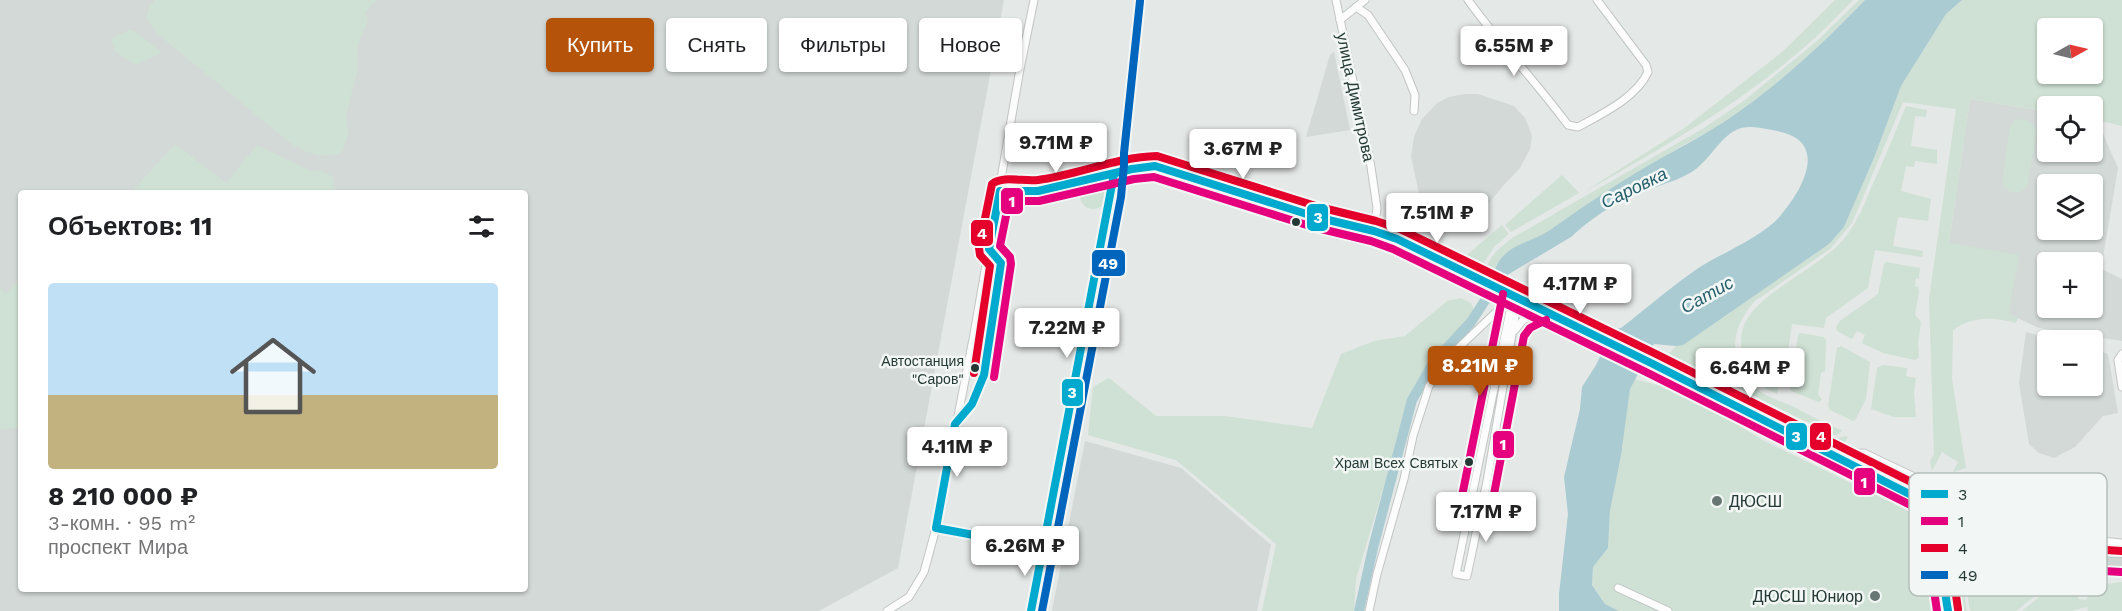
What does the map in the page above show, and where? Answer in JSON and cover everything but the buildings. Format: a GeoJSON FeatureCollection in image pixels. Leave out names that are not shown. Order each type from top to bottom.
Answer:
{"type":"FeatureCollection","features":[{"type":"Feature","properties":{"kind":"main road"},"geometry":{"type":"LineString","coordinates":[[1031,611],[1114,174],[1141,167],[1164,168],[1316,217],[1374,231],[1396,239],[1651,363],[1909,494]]}},
{"type":"Feature","properties":{"kind":"street"},"geometry":{"type":"LineString","coordinates":[[887,611],[909,597],[924,572],[936,528],[974,334],[1034,0]]}},
{"type":"Feature","properties":{"kind":"street","name":"улица Димитрова"},"geometry":{"type":"LineString","coordinates":[[1336,0],[1374,187],[1377,208],[1374,231]]}},
{"type":"Feature","properties":{"kind":"street"},"geometry":{"type":"LineString","coordinates":[[1340,20],[1365,0]]}},
{"type":"Feature","properties":{"kind":"street"},"geometry":{"type":"LineString","coordinates":[[1468,0],[1568,125],[1578,127],[1626,97],[1645,79],[1648,72],[1646,65],[1597,0]]}},
{"type":"Feature","properties":{"kind":"street"},"geometry":{"type":"LineString","coordinates":[[1356,7],[1368,15],[1405,70],[1415,94],[1414,111]]}},
{"type":"Feature","properties":{"kind":"street"},"geometry":{"type":"LineString","coordinates":[[1000,191],[1038,191],[1114,174]]}},
{"type":"Feature","properties":{"kind":"street"},"geometry":{"type":"LineString","coordinates":[[1512,296],[1514,332],[1467,576],[1456,574],[1512,296]]}},
{"type":"Feature","properties":{"kind":"street"},"geometry":{"type":"LineString","coordinates":[[1370,611],[1377,574],[1404,479],[1413,436],[1429,386],[1453,353],[1512,296]]}},
{"type":"Feature","properties":{"kind":"street"},"geometry":{"type":"LineString","coordinates":[[1514,332],[1523,321],[1542,311]]}},
{"type":"Feature","properties":{"kind":"street"},"geometry":{"type":"LineString","coordinates":[[2122,354],[2118,360],[2122,387]]}},
{"type":"Feature","properties":{"kind":"street"},"geometry":{"type":"LineString","coordinates":[[1838,458],[1847,454],[1864,453],[1909,474]]}},
{"type":"Feature","properties":{"kind":"street"},"geometry":{"type":"LineString","coordinates":[[936,528],[1044,548]]}},
{"type":"Feature","properties":{"kind":"street"},"geometry":{"type":"LineString","coordinates":[[2107,542],[2122,543]]}},
{"type":"Feature","properties":{"kind":"street"},"geometry":{"type":"LineString","coordinates":[[1618,588],[1668,611]]}},
{"type":"Feature","properties":{"kind":"street"},"geometry":{"type":"LineString","coordinates":[[1946,596],[1948,611]]}},
{"type":"Feature","properties":{"kind":"shaded area"},"geometry":{"type":"Polygon","coordinates":[[[0,0],[1004,0],[1001,18],[919,18],[919,72],[991,72],[898,568],[819,611],[0,611],[0,0]]]}},
{"type":"Feature","properties":{"kind":"shaded area"},"geometry":{"type":"Polygon","coordinates":[[[1334,52],[1350,130],[1306,137],[1330,55],[1334,52]]]}},
{"type":"Feature","properties":{"kind":"shaded area"},"geometry":{"type":"Polygon","coordinates":[[[1478,94],[1514,106],[1525,118],[1532,136],[1530,149],[1520,168],[1479,215],[1464,225],[1450,230],[1430,222],[1422,208],[1411,156],[1414,137],[1422,119],[1437,103],[1449,97],[1478,94]]]}},
{"type":"Feature","properties":{"kind":"shaded area"},"geometry":{"type":"Polygon","coordinates":[[[1970,99],[2037,110],[2037,162],[2103,162],[2103,134],[2118,168],[2103,257],[2103,252],[2037,252],[2037,318],[2103,318],[2103,270],[2122,279],[2122,341],[2103,338],[2103,330],[2039,328],[2009,314],[1949,243],[1970,99]]]}},
{"type":"Feature","properties":{"kind":"shaded area"},"geometry":{"type":"Polygon","coordinates":[[[2026,332],[2037,335],[2037,396],[2103,396],[2103,353],[2108,354],[2118,413],[2103,416],[2075,447],[2054,458],[2039,453],[2029,444],[2019,383],[2026,332]]]}},
{"type":"Feature","properties":{"kind":"shaded area"},"geometry":{"type":"Polygon","coordinates":[[[1085,441],[1181,468],[1271,545],[1257,611],[1052,611],[1085,441]]]}},
{"type":"Feature","properties":{"kind":"green space"},"geometry":{"type":"Polygon","coordinates":[[[155,0],[377,0],[365,12],[368,21],[358,44],[357,72],[346,116],[348,134],[343,151],[330,155],[315,154],[289,142],[155,30],[147,17],[150,6],[155,0]]]}},
{"type":"Feature","properties":{"kind":"green space"},"geometry":{"type":"Polygon","coordinates":[[[1835,0],[1853,0],[1792,58],[1692,129],[1584,192],[1683,129],[1781,53],[1835,0]]]}},
{"type":"Feature","properties":{"kind":"green space"},"geometry":{"type":"Polygon","coordinates":[[[1859,0],[1865,0],[1798,65],[1743,109],[1542,235],[1510,251],[1498,263],[1494,272],[1486,270],[1493,256],[1512,238],[1704,128],[1745,100],[1817,41],[1859,0]]]}},
{"type":"Feature","properties":{"kind":"green space"},"geometry":{"type":"Polygon","coordinates":[[[1962,0],[2122,0],[2122,126],[2103,121],[2103,96],[2037,96],[2037,110],[1970,99],[1949,243],[2019,255],[2009,313],[2018,318],[2016,323],[1992,319],[1976,320],[1953,330],[1952,379],[1966,468],[1953,472],[1958,462],[1942,452],[1932,471],[1930,461],[1934,454],[1929,299],[1956,109],[1903,102],[1852,223],[1830,249],[1755,301],[1740,323],[1735,346],[1741,369],[1748,380],[1766,395],[1842,430],[1839,434],[1834,435],[1703,371],[1666,357],[1676,346],[1683,344],[1829,244],[1844,227],[1874,158],[1901,86],[1946,14],[1962,0]]]}},
{"type":"Feature","properties":{"kind":"green space"},"geometry":{"type":"Polygon","coordinates":[[[130,30],[139,34],[162,53],[135,65],[115,51],[111,38],[130,30]]]}},
{"type":"Feature","properties":{"kind":"green space"},"geometry":{"type":"Polygon","coordinates":[[[1906,106],[1927,110],[1926,117],[1915,116],[1911,146],[1937,150],[1937,164],[1915,161],[1914,167],[1906,166],[1901,191],[1931,199],[1928,221],[1898,217],[1893,246],[1923,251],[1922,257],[1875,250],[1868,288],[1826,318],[1824,328],[1792,324],[1787,358],[1783,360],[1777,394],[1760,384],[1746,368],[1741,348],[1743,328],[1750,315],[1761,303],[1823,258],[1847,235],[1864,205],[1906,106]]]}},
{"type":"Feature","properties":{"kind":"green space"},"geometry":{"type":"Polygon","coordinates":[[[2024,119],[2031,122],[2037,132],[2027,187],[2019,193],[2008,190],[2002,182],[2010,126],[2015,120],[2024,119]]]}},
{"type":"Feature","properties":{"kind":"green space"},"geometry":{"type":"Polygon","coordinates":[[[175,144],[226,183],[257,145],[309,170],[332,176],[335,190],[133,190],[175,144]]]}},
{"type":"Feature","properties":{"kind":"green space"},"geometry":{"type":"Polygon","coordinates":[[[1562,175],[1579,193],[1511,232],[1505,225],[1562,175]]]}},
{"type":"Feature","properties":{"kind":"green space"},"geometry":{"type":"Polygon","coordinates":[[[1093,183],[1102,187],[1106,196],[1102,205],[1093,209],[1084,205],[1080,196],[1084,187],[1093,183]]]}},
{"type":"Feature","properties":{"kind":"green space"},"geometry":{"type":"Polygon","coordinates":[[[1502,225],[1509,234],[1495,246],[1482,265],[1478,266],[1465,261],[1468,254],[1502,225]]]}},
{"type":"Feature","properties":{"kind":"green space"},"geometry":{"type":"Polygon","coordinates":[[[1886,262],[1920,268],[1919,279],[1916,278],[1915,286],[1918,287],[1919,292],[1915,315],[1921,322],[1919,357],[1915,360],[1883,353],[1862,343],[1865,335],[1857,331],[1852,339],[1837,331],[1836,327],[1840,321],[1878,294],[1886,262]]]}},
{"type":"Feature","properties":{"kind":"green space"},"geometry":{"type":"Polygon","coordinates":[[[18,281],[18,427],[0,430],[0,288],[6,293],[18,281]]]}},
{"type":"Feature","properties":{"kind":"green space"},"geometry":{"type":"Polygon","coordinates":[[[1461,298],[1471,303],[1476,314],[1414,386],[1356,579],[1354,611],[1262,611],[1276,544],[1176,460],[1088,435],[1093,387],[1109,378],[1156,416],[1225,416],[1312,428],[1341,354],[1374,341],[1405,336],[1447,301],[1461,298]]]}},
{"type":"Feature","properties":{"kind":"green space"},"geometry":{"type":"Polygon","coordinates":[[[1800,333],[1824,337],[1826,341],[1825,371],[1821,373],[1818,395],[1822,399],[1819,402],[1791,391],[1790,388],[1800,333]]]}},
{"type":"Feature","properties":{"kind":"green space"},"geometry":{"type":"Polygon","coordinates":[[[1841,346],[1870,362],[1866,399],[1853,421],[1830,410],[1828,406],[1837,348],[1841,346]]]}},
{"type":"Feature","properties":{"kind":"green space"},"geometry":{"type":"Polygon","coordinates":[[[1883,365],[1907,368],[1906,376],[1916,378],[1914,393],[1916,417],[1894,417],[1871,409],[1877,368],[1883,365]]]}},
{"type":"Feature","properties":{"kind":"green space"},"geometry":{"type":"Polygon","coordinates":[[[1678,368],[1707,378],[1750,402],[1833,440],[1848,437],[1840,450],[1832,449],[1706,385],[1678,368]]]}},
{"type":"Feature","properties":{"kind":"green space"},"geometry":{"type":"Polygon","coordinates":[[[1634,379],[1661,386],[1717,412],[1764,441],[1909,511],[1909,596],[1929,596],[1931,611],[1619,611],[1605,604],[1592,584],[1593,567],[1608,548],[1610,511],[1630,389],[1634,379]]]}},
{"type":"Feature","properties":{"kind":"green space"},"geometry":{"type":"Polygon","coordinates":[[[1861,456],[1909,479],[1909,485],[1907,485],[1852,458],[1861,456]]]}},
{"type":"Feature","properties":{"kind":"green space"},"geometry":{"type":"Polygon","coordinates":[[[2122,582],[2122,611],[2088,611],[2087,607],[2071,611],[2022,611],[2040,596],[2078,596],[2079,599],[2086,600],[2089,596],[2107,596],[2107,584],[2122,582]]]}},
{"type":"Feature","properties":{"kind":"green space"},"geometry":{"type":"Polygon","coordinates":[[[1933,596],[1939,596],[1942,611],[1935,611],[1933,596]]]}},
{"type":"Feature","properties":{"kind":"green space"},"geometry":{"type":"Polygon","coordinates":[[[1956,596],[1964,596],[1967,611],[1959,611],[1956,596]]]}},
{"type":"Feature","properties":{"kind":"green space"},"geometry":{"type":"Polygon","coordinates":[[[1968,596],[2035,596],[2016,611],[1970,611],[1968,596]]]}},
{"type":"Feature","properties":{"kind":"water","name":"Сатис"},"geometry":{"type":"Polygon","coordinates":[[[1865,0],[1962,0],[1946,14],[1901,86],[1874,158],[1844,227],[1829,244],[1683,345],[1654,344],[1630,389],[1610,511],[1608,548],[1593,567],[1592,585],[1605,604],[1619,611],[1559,611],[1568,514],[1564,477],[1580,409],[1582,387],[1613,330],[1621,328],[1700,267],[1754,237],[1774,223],[1789,204],[1803,180],[1807,167],[1807,155],[1803,145],[1793,136],[1759,128],[1741,128],[1733,131],[1720,142],[1690,173],[1620,201],[1571,237],[1504,277],[1494,272],[1498,262],[1510,250],[1542,235],[1621,182],[1710,131],[1743,109],[1798,65],[1865,0]]]}},
{"type":"Feature","properties":{"kind":"waterway","name":"Саровка"},"geometry":{"type":"LineString","coordinates":[[1359,611],[1412,400],[1434,362],[1471,322],[1508,265]]}},
{"type":"Feature","properties":{"kind":"transit line","name":"49"},"geometry":{"type":"LineString","coordinates":[[1042,611],[1121,197],[1140,1]]}},
{"type":"Feature","properties":{"kind":"transit line","name":"4"},"geometry":{"type":"LineString","coordinates":[[974,373],[990,266],[980,255],[979,248],[992,184],[1002,180],[1053,178],[1127,159],[1157,156],[1319,207],[1400,229],[1909,481]]}},
{"type":"Feature","properties":{"kind":"transit line","name":"3"},"geometry":{"type":"LineString","coordinates":[[1044,548],[936,528],[955,424],[972,404],[984,375],[1001,263],[989,249],[1000,191],[1038,191],[1132,169],[1155,166],[1316,217],[1397,239],[1651,363],[1909,494]]}},
{"type":"Feature","properties":{"kind":"transit line","name":"3"},"geometry":{"type":"LineString","coordinates":[[1031,611],[1114,174]]}},
{"type":"Feature","properties":{"kind":"transit line","name":"1"},"geometry":{"type":"LineString","coordinates":[[994,377],[1011,264],[1010,257],[1000,246],[1009,201],[1039,201],[1134,179],[1154,177],[1313,227],[1371,241],[1393,249],[1646,372],[1909,504]]}},
{"type":"Feature","properties":{"kind":"transit line","name":"1"},"geometry":{"type":"LineString","coordinates":[[1503,294],[1461,501],[1465,511],[1471,514],[1482,516],[1491,510],[1524,336],[1530,328],[1546,320]]}},
{"type":"Feature","properties":{"kind":"transit line","name":"4"},"geometry":{"type":"LineString","coordinates":[[2107,550],[2122,551]]}},
{"type":"Feature","properties":{"kind":"transit line","name":"1"},"geometry":{"type":"LineString","coordinates":[[2107,571],[2121,572]]}},
{"type":"Feature","properties":{"kind":"transit line","name":"1"},"geometry":{"type":"LineString","coordinates":[[1935,596],[1937,611]]}},
{"type":"Feature","properties":{"kind":"transit line","name":"3"},"geometry":{"type":"LineString","coordinates":[[1946,596],[1948,611]]}},
{"type":"Feature","properties":{"kind":"transit line","name":"4"},"geometry":{"type":"LineString","coordinates":[[1956,596],[1958,609]]}},
{"type":"Feature","properties":{"kind":"place","name":"Автостанция \"Саров\""},"geometry":{"type":"Point","coordinates":[975,368]}},
{"type":"Feature","properties":{"kind":"place","name":"Храм Всех Святых"},"geometry":{"type":"Point","coordinates":[1469,462]}},
{"type":"Feature","properties":{"kind":"place","name":"ДЮСШ"},"geometry":{"type":"Point","coordinates":[1717,501]}},
{"type":"Feature","properties":{"kind":"place","name":"ДЮСШ Юниор"},"geometry":{"type":"Point","coordinates":[1875,596]}}]}
